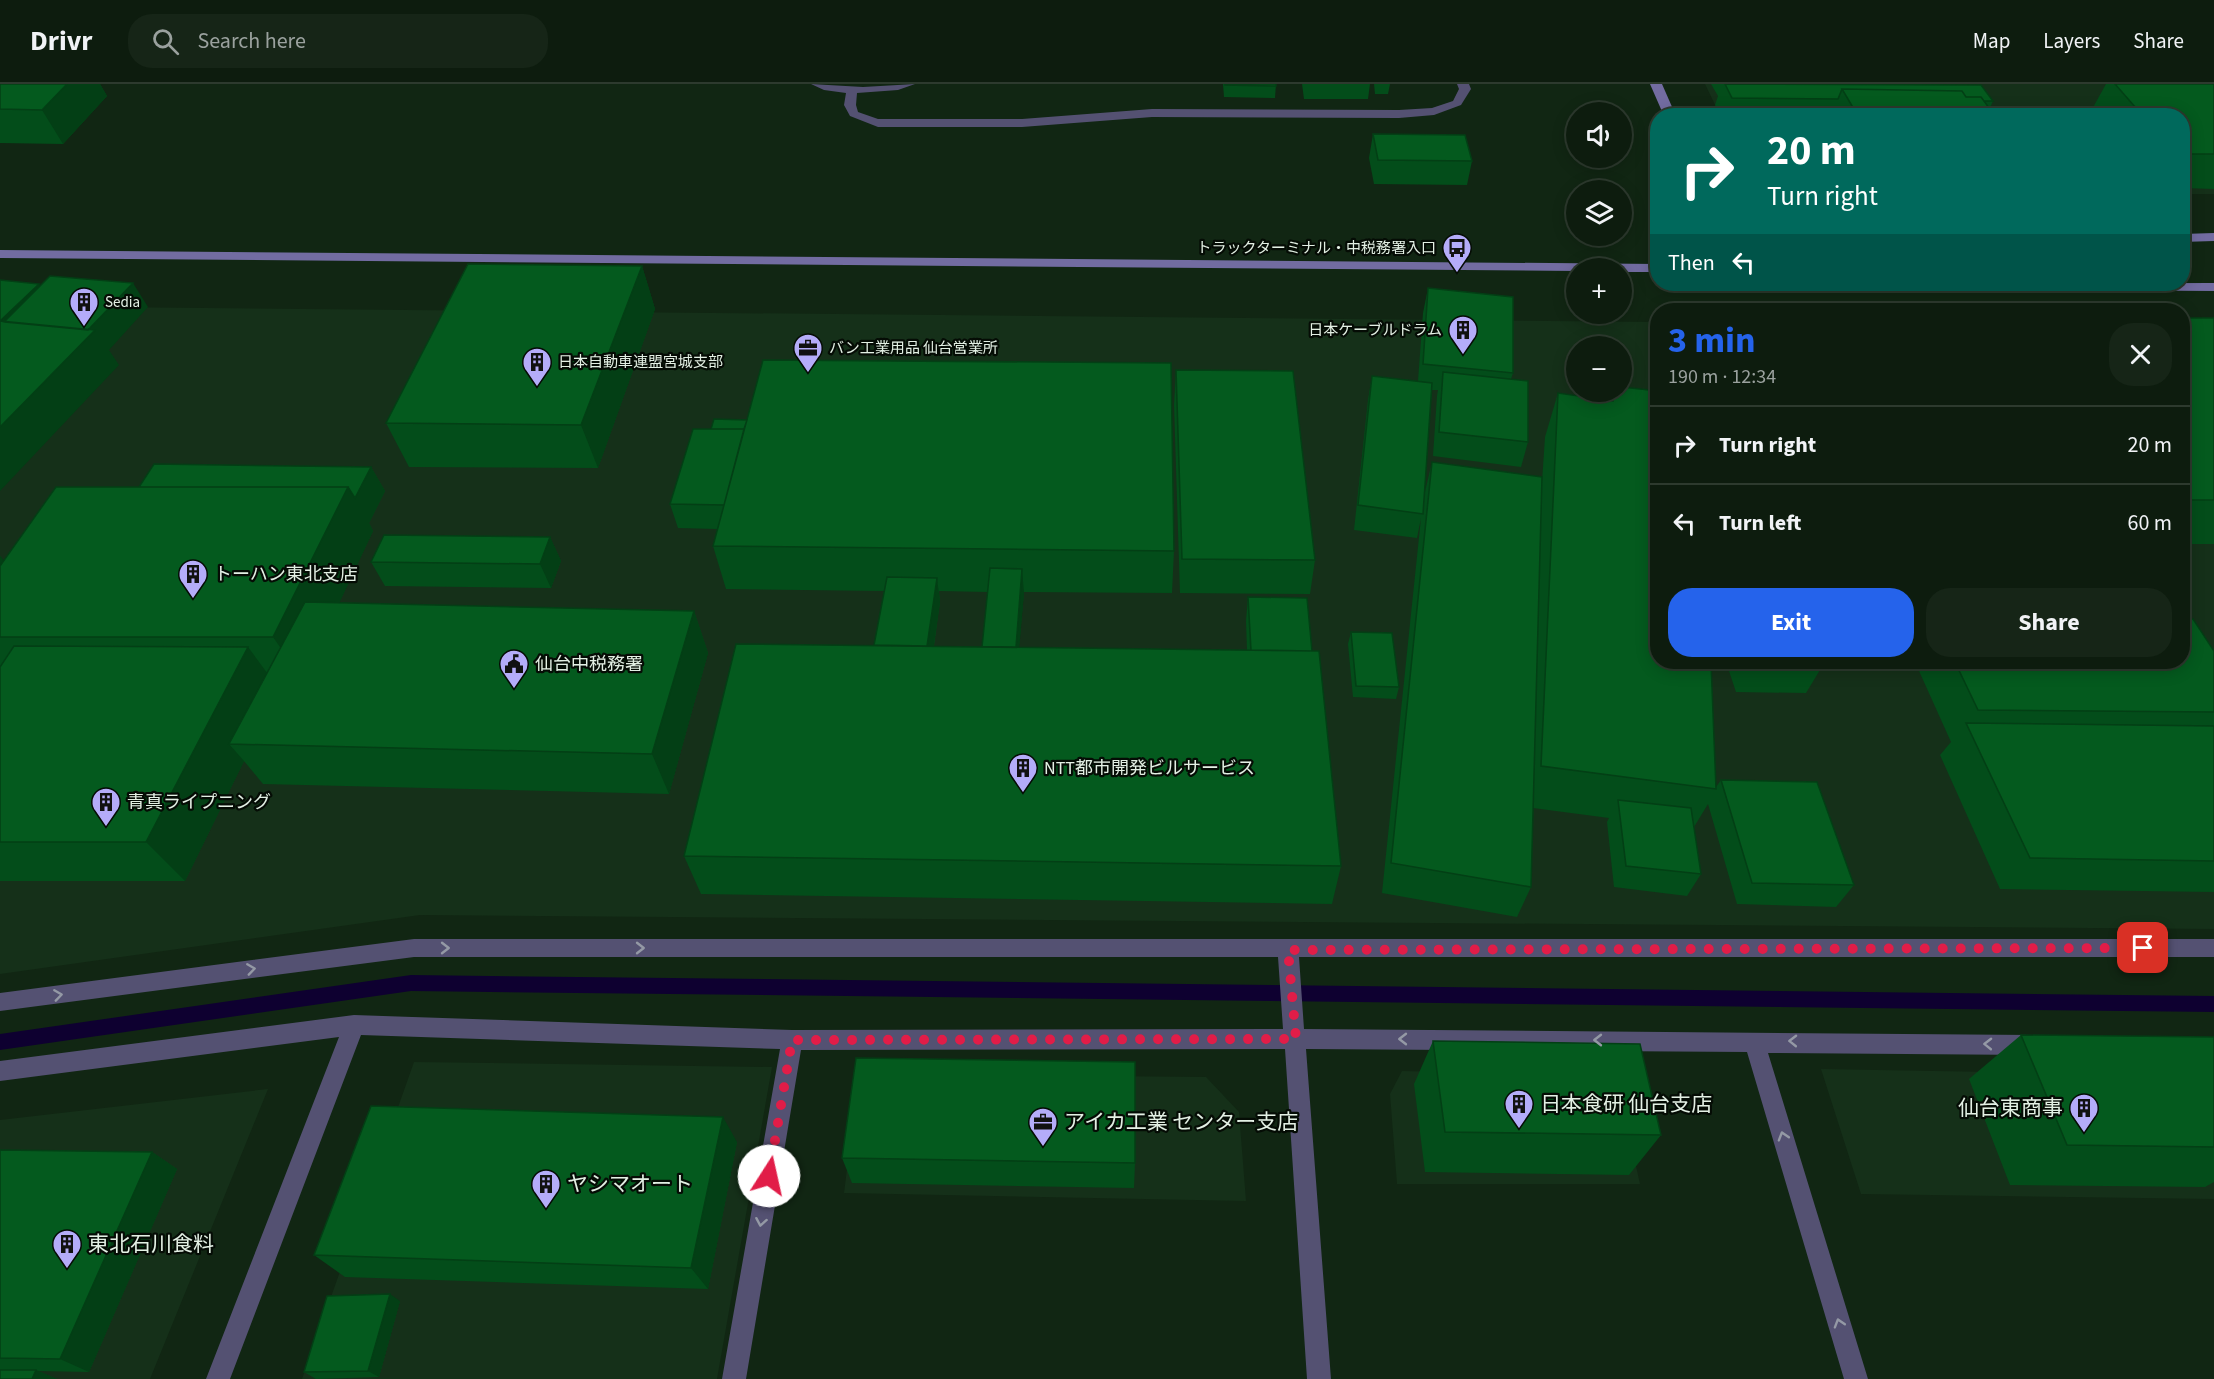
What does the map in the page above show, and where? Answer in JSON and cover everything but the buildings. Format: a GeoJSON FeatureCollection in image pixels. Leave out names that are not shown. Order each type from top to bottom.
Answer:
{"type":"FeatureCollection","features":[{"type":"Feature","properties":{"kind":"street"},"geometry":{"type":"LineString","coordinates":[[817,84],[852,90],[885,89],[909,84]]}},
{"type":"Feature","properties":{"kind":"street"},"geometry":{"type":"LineString","coordinates":[[852,90],[850,111],[858,118],[878,123],[1022,123],[1152,113],[1399,114],[1434,111],[1457,103],[1465,89],[1463,84]]}},
{"type":"Feature","properties":{"kind":"street"},"geometry":{"type":"LineString","coordinates":[[1656,84],[1666,108]]}},
{"type":"Feature","properties":{"kind":"street"},"geometry":{"type":"LineString","coordinates":[[2190,238],[2214,237]]}},
{"type":"Feature","properties":{"kind":"street"},"geometry":{"type":"LineString","coordinates":[[0,254],[1650,268]]}},
{"type":"Feature","properties":{"kind":"street"},"geometry":{"type":"LineString","coordinates":[[2190,287],[2214,287]]}},
{"type":"Feature","properties":{"kind":"street"},"geometry":{"type":"LineString","coordinates":[[0,1002],[414,948],[1288,950],[2214,948]]}},
{"type":"Feature","properties":{"kind":"street"},"geometry":{"type":"LineString","coordinates":[[1288,950],[1319,1379]]}},
{"type":"Feature","properties":{"kind":"street"},"geometry":{"type":"LineString","coordinates":[[218,1379],[354,1025]]}},
{"type":"Feature","properties":{"kind":"street"},"geometry":{"type":"LineString","coordinates":[[0,1071],[354,1025],[792,1040],[1296,1039],[2049,1045]]}},
{"type":"Feature","properties":{"kind":"street"},"geometry":{"type":"LineString","coordinates":[[734,1379],[792,1040]]}},
{"type":"Feature","properties":{"kind":"street"},"geometry":{"type":"LineString","coordinates":[[1754,1041],[1856,1379]]}},
{"type":"Feature","properties":{"kind":"shaded area"},"geometry":{"type":"Polygon","coordinates":[[[1705,84],[2214,84],[2214,194],[2190,194],[2190,108],[1717,108],[1705,84]]]}},
{"type":"Feature","properties":{"kind":"shaded area"},"geometry":{"type":"Polygon","coordinates":[[[0,306],[1566,321],[1566,324],[1650,322],[1650,669],[2190,669],[2190,327],[2214,327],[2214,929],[420,915],[0,974],[0,306]]]}},
{"type":"Feature","properties":{"kind":"shaded area"},"geometry":{"type":"Polygon","coordinates":[[[414,1062],[772,1067],[717,1379],[302,1379],[414,1062]]]}},
{"type":"Feature","properties":{"kind":"shaded area"},"geometry":{"type":"Polygon","coordinates":[[[1821,1069],[2163,1075],[2214,1118],[2214,1199],[1861,1194],[1821,1069]]]}},
{"type":"Feature","properties":{"kind":"shaded area","name":"日本食研 仙台支店"},"geometry":{"type":"Polygon","coordinates":[[[1402,1071],[1616,1076],[1640,1184],[1397,1184],[1390,1094],[1402,1071]]]}},
{"type":"Feature","properties":{"kind":"shaded area"},"geometry":{"type":"Polygon","coordinates":[[[859,1074],[1206,1077],[1239,1112],[1246,1201],[844,1193],[859,1074]]]}},
{"type":"Feature","properties":{"kind":"shaded area"},"geometry":{"type":"Polygon","coordinates":[[[268,1089],[150,1379],[0,1379],[0,1120],[268,1089]]]}},
{"type":"Feature","properties":{"kind":"waterway"},"geometry":{"type":"LineString","coordinates":[[0,1042],[411,983],[2214,1004]]}},
{"type":"Feature","properties":{"kind":"place","name":"トラックターミナル・中税務署入口"},"geometry":{"type":"Point","coordinates":[1457,274]}},
{"type":"Feature","properties":{"kind":"place","name":"Sedia"},"geometry":{"type":"Point","coordinates":[84,328]}},
{"type":"Feature","properties":{"kind":"place","name":"日本ケーブルドラム"},"geometry":{"type":"Point","coordinates":[1463,356]}},
{"type":"Feature","properties":{"kind":"place","name":"バン工業用品 仙台営業所"},"geometry":{"type":"Point","coordinates":[808,374]}},
{"type":"Feature","properties":{"kind":"place","name":"日本自動車連盟宮城支部"},"geometry":{"type":"Point","coordinates":[537,388]}},
{"type":"Feature","properties":{"kind":"place","name":"トーハン東北支店"},"geometry":{"type":"Point","coordinates":[193,600]}},
{"type":"Feature","properties":{"kind":"place","name":"仙台中税務署"},"geometry":{"type":"Point","coordinates":[514,690]}},
{"type":"Feature","properties":{"kind":"place","name":"NTT都市開発ビルサービス"},"geometry":{"type":"Point","coordinates":[1023,794]}},
{"type":"Feature","properties":{"kind":"place","name":"青真ライプニング"},"geometry":{"type":"Point","coordinates":[106,828]}},
{"type":"Feature","properties":{"kind":"place","name":"日本食研 仙台支店"},"geometry":{"type":"Point","coordinates":[1519,1130]}},
{"type":"Feature","properties":{"kind":"place","name":"仙台東商事"},"geometry":{"type":"Point","coordinates":[2084,1134]}},
{"type":"Feature","properties":{"kind":"place","name":"アイカ工業 センター支店"},"geometry":{"type":"Point","coordinates":[1043,1148]}},
{"type":"Feature","properties":{"kind":"place","name":"ヤシマオート"},"geometry":{"type":"Point","coordinates":[546,1210]}},
{"type":"Feature","properties":{"kind":"place","name":"東北石川食料"},"geometry":{"type":"Point","coordinates":[67,1270]}},
{"type":"Feature","properties":{"kind":"route"},"geometry":{"type":"LineString","coordinates":[[769,1176],[792,1040],[1296,1039],[1288,950],[2143,948]]}}]}
